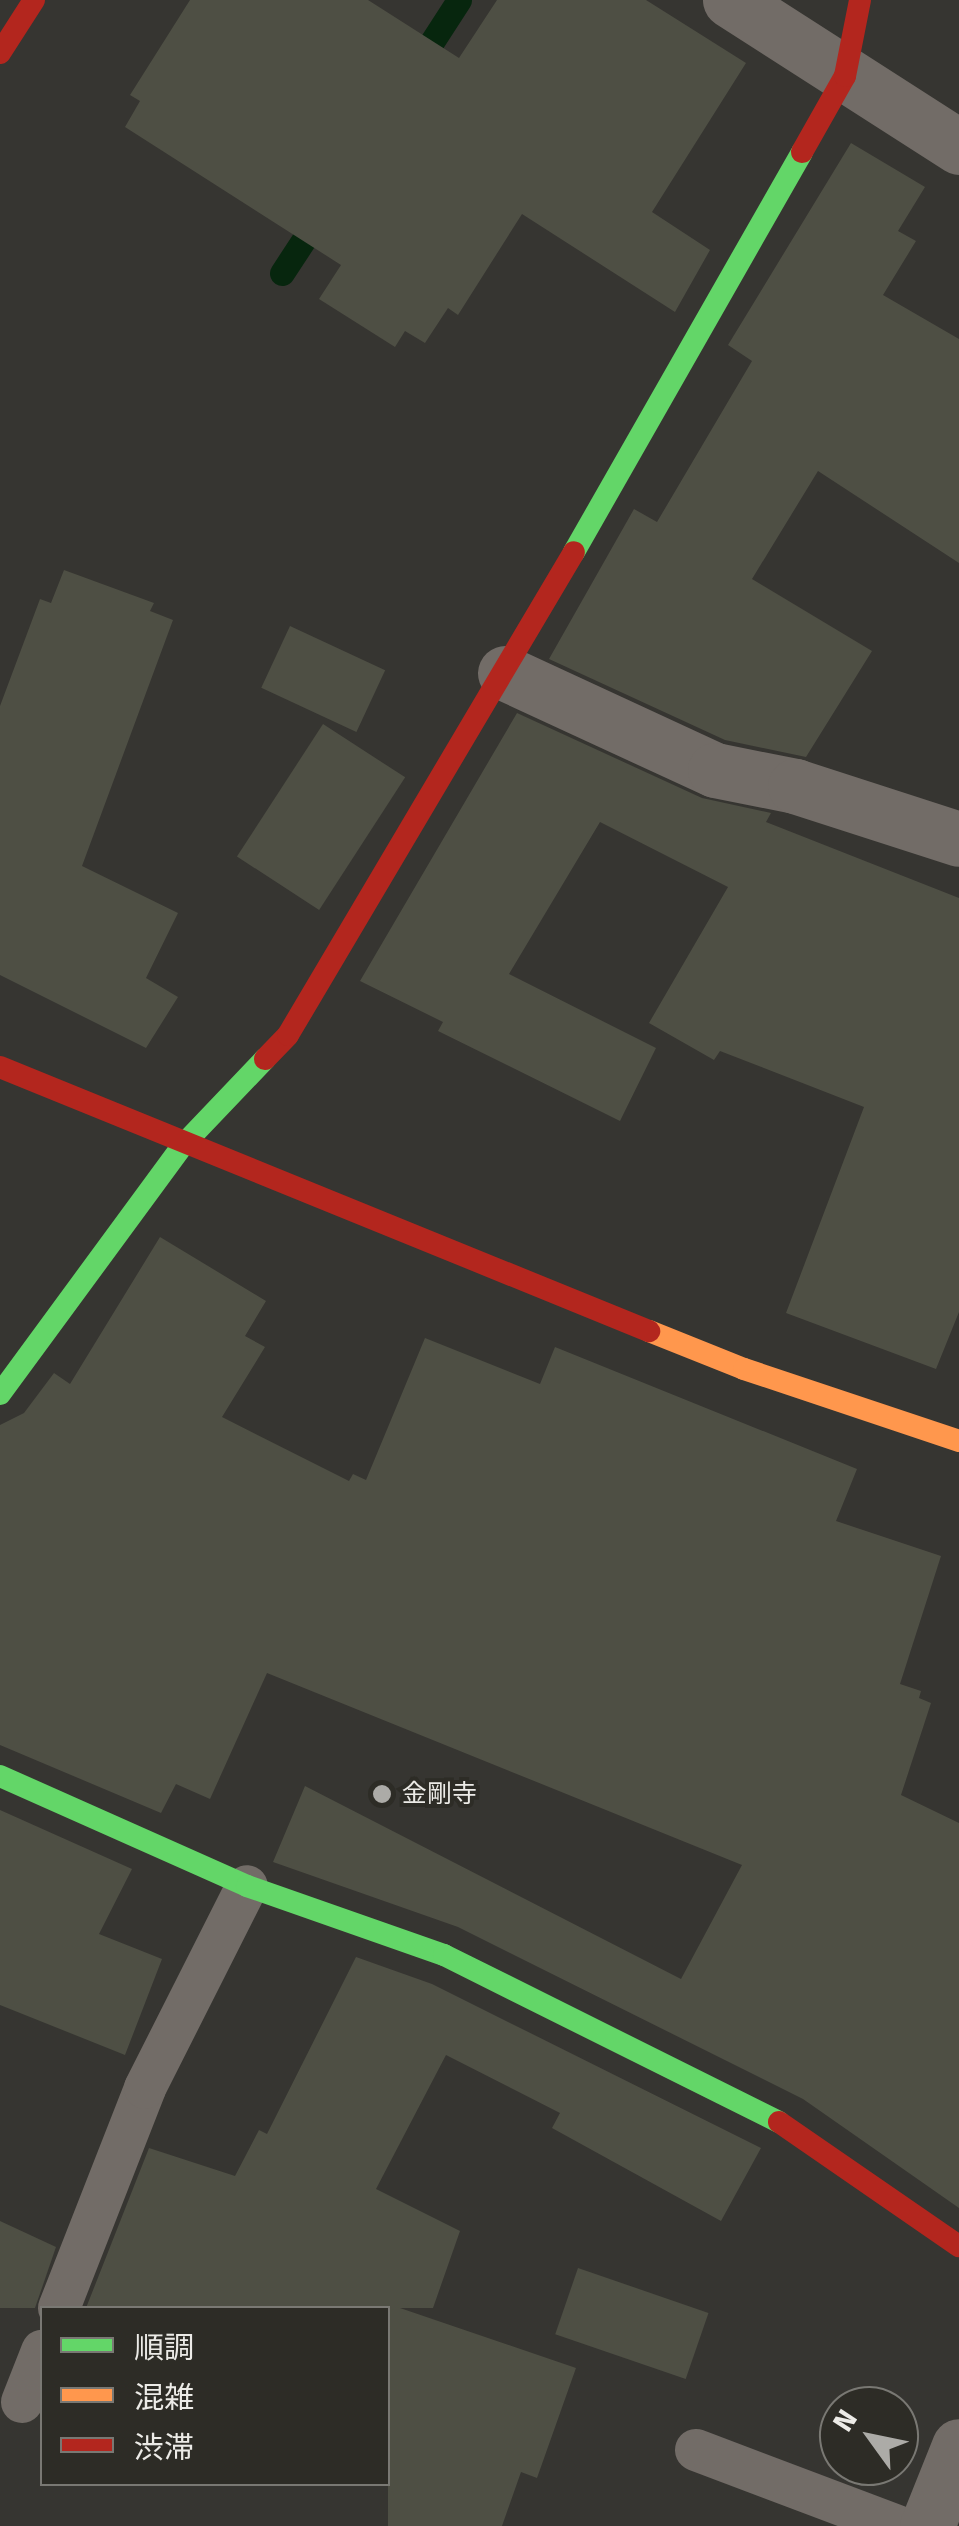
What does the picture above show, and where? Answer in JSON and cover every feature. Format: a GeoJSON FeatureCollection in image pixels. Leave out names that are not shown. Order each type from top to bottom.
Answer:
{"type":"FeatureCollection","features":[{"type":"Feature","properties":{"kind":"street"},"geometry":{"type":"LineString","coordinates":[[0,52],[34,0]]}},
{"type":"Feature","properties":{"kind":"street"},"geometry":{"type":"LineString","coordinates":[[730,0],[959,147]]}},
{"type":"Feature","properties":{"kind":"street"},"geometry":{"type":"LineString","coordinates":[[0,1394],[183,1145],[288,1036],[505,673],[845,76],[860,0]]}},
{"type":"Feature","properties":{"kind":"street"},"geometry":{"type":"LineString","coordinates":[[505,673],[715,770],[795,786],[959,839]]}},
{"type":"Feature","properties":{"kind":"street"},"geometry":{"type":"LineString","coordinates":[[0,1067],[183,1145],[744,1369],[959,1440]]}},
{"type":"Feature","properties":{"kind":"street"},"geometry":{"type":"LineString","coordinates":[[0,1776],[248,1886],[444,1955],[772,2118],[959,2246]]}},
{"type":"Feature","properties":{"kind":"street"},"geometry":{"type":"LineString","coordinates":[[928,2526],[959,2446]]}},
{"type":"Feature","properties":{"kind":"lane"},"geometry":{"type":"LineString","coordinates":[[60,2306],[146,2088],[248,1886]]}},
{"type":"Feature","properties":{"kind":"lane"},"geometry":{"type":"LineString","coordinates":[[22,2402],[40,2355]]}},
{"type":"Feature","properties":{"kind":"lane"},"geometry":{"type":"LineString","coordinates":[[696,2450],[897,2526]]}},
{"type":"Feature","properties":{"kind":"building"},"geometry":{"type":"Polygon","coordinates":[[[190,0],[368,0],[459,58],[497,0],[646,0],[746,63],[652,212],[710,250],[675,312],[522,214],[458,315],[448,308],[425,343],[405,331],[395,347],[319,299],[341,265],[125,127],[140,101],[130,95],[190,0]]]}},
{"type":"Feature","properties":{"kind":"building"},"geometry":{"type":"Polygon","coordinates":[[[851,143],[925,187],[898,231],[916,241],[883,295],[959,339],[959,563],[818,471],[752,579],[872,651],[806,757],[725,740],[549,659],[634,509],[657,522],[752,361],[728,345],[851,143]]]}},
{"type":"Feature","properties":{"kind":"building"},"geometry":{"type":"Polygon","coordinates":[[[64,570],[154,603],[150,611],[173,620],[82,866],[178,913],[146,978],[178,997],[146,1048],[0,975],[0,706],[40,599],[51,603],[64,570]]]}},
{"type":"Feature","properties":{"kind":"building"},"geometry":{"type":"Polygon","coordinates":[[[290,626],[385,670],[356,732],[261,688],[290,626]]]}},
{"type":"Feature","properties":{"kind":"building"},"geometry":{"type":"Polygon","coordinates":[[[517,713],[702,798],[771,813],[766,822],[959,898],[959,1312],[936,1369],[786,1313],[864,1107],[720,1051],[714,1060],[649,1023],[728,887],[600,822],[509,974],[656,1048],[620,1121],[438,1031],[443,1022],[360,981],[517,713]]]}},
{"type":"Feature","properties":{"kind":"building"},"geometry":{"type":"Polygon","coordinates":[[[323,724],[405,777],[319,910],[237,857],[323,724]]]}},
{"type":"Feature","properties":{"kind":"building"},"geometry":{"type":"Polygon","coordinates":[[[160,1237],[266,1301],[245,1336],[265,1347],[222,1417],[349,1481],[353,1474],[366,1480],[425,1338],[540,1384],[555,1347],[857,1469],[836,1521],[941,1556],[900,1684],[921,1691],[919,1698],[931,1703],[901,1795],[959,1823],[959,2208],[803,2099],[458,1927],[273,1862],[305,1786],[681,1979],[742,1865],[267,1673],[210,1799],[176,1784],[161,1813],[0,1745],[0,1425],[24,1413],[54,1373],[70,1384],[160,1237]]]}},
{"type":"Feature","properties":{"kind":"building"},"geometry":{"type":"Polygon","coordinates":[[[0,1810],[132,1869],[99,1934],[162,1959],[125,2055],[0,2005],[0,1810]]]}},
{"type":"Feature","properties":{"kind":"building"},"geometry":{"type":"Polygon","coordinates":[[[356,1957],[432,1984],[761,2148],[721,2221],[552,2128],[560,2113],[446,2055],[376,2189],[460,2231],[433,2308],[400,2308],[576,2368],[537,2478],[521,2472],[502,2526],[388,2526],[390,2306],[87,2306],[149,2148],[235,2176],[259,2130],[267,2134],[356,1957]]]}},
{"type":"Feature","properties":{"kind":"building"},"geometry":{"type":"Polygon","coordinates":[[[0,2221],[56,2247],[35,2308],[0,2308],[0,2221]]]}},
{"type":"Feature","properties":{"kind":"building"},"geometry":{"type":"Polygon","coordinates":[[[578,2268],[708,2313],[686,2379],[555,2334],[578,2268]]]}},
{"type":"Feature","properties":{"kind":"waterway"},"geometry":{"type":"LineString","coordinates":[[415,68],[459,0]]}},
{"type":"Feature","properties":{"kind":"waterway"},"geometry":{"type":"LineString","coordinates":[[282,273],[320,215]]}},
{"type":"Feature","properties":{"kind":"traffic: fast"},"geometry":{"type":"LineString","coordinates":[[574,552],[802,152]]}},
{"type":"Feature","properties":{"kind":"traffic: fast"},"geometry":{"type":"LineString","coordinates":[[0,1394],[183,1145],[265,1059]]}},
{"type":"Feature","properties":{"kind":"traffic: fast"},"geometry":{"type":"LineString","coordinates":[[0,1776],[247,1886],[444,1955],[779,2122]]}},
{"type":"Feature","properties":{"kind":"traffic: slow"},"geometry":{"type":"LineString","coordinates":[[649,1331],[744,1369],[959,1441]]}},
{"type":"Feature","properties":{"kind":"traffic: jam"},"geometry":{"type":"LineString","coordinates":[[0,53],[34,0]]}},
{"type":"Feature","properties":{"kind":"traffic: jam"},"geometry":{"type":"LineString","coordinates":[[802,152],[845,76],[860,0]]}},
{"type":"Feature","properties":{"kind":"traffic: jam"},"geometry":{"type":"LineString","coordinates":[[265,1059],[288,1035],[574,552]]}},
{"type":"Feature","properties":{"kind":"traffic: jam"},"geometry":{"type":"LineString","coordinates":[[0,1067],[649,1331]]}},
{"type":"Feature","properties":{"kind":"traffic: jam"},"geometry":{"type":"LineString","coordinates":[[779,2122],[959,2246]]}},
{"type":"Feature","properties":{"kind":"place","name":"金剛寺"},"geometry":{"type":"Point","coordinates":[382,1794]}}]}
